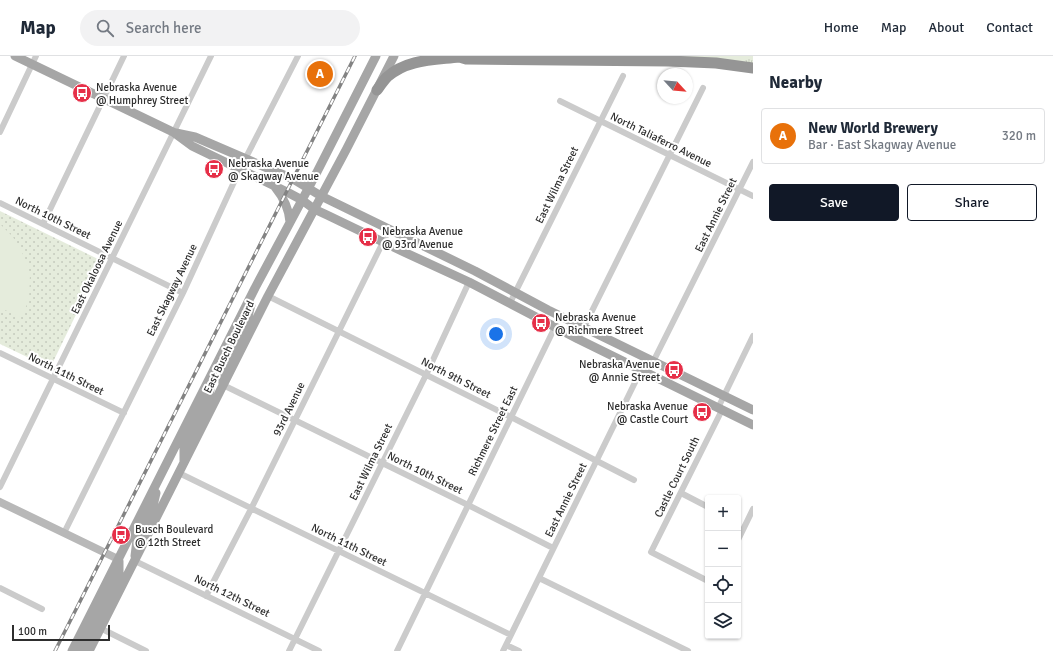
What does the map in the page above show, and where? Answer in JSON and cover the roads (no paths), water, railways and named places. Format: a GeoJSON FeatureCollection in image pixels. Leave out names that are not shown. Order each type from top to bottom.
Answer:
{"type":"FeatureCollection","features":[{"type":"Feature","properties":{"kind":"highway"},"geometry":{"type":"LineString","coordinates":[[377,90],[386,78],[410,64],[423,60],[457,57],[466,59],[669,61],[716,63],[753,68]]}},
{"type":"Feature","properties":{"kind":"main road"},"geometry":{"type":"LineString","coordinates":[[16,56],[34,60],[102,99],[173,132],[192,146],[302,200],[314,209],[470,282],[578,339],[753,425]]}},
{"type":"Feature","properties":{"kind":"main road","name":"East Busch Boulevard"},"geometry":{"type":"LineString","coordinates":[[72,651],[255,288],[376,56]]}},
{"type":"Feature","properties":{"kind":"main road","name":"East Busch Boulevard"},"geometry":{"type":"LineString","coordinates":[[89,651],[268,296],[394,56]]}},
{"type":"Feature","properties":{"kind":"main road"},"geometry":{"type":"LineString","coordinates":[[173,132],[195,137],[293,179],[321,196],[388,230],[462,265],[584,328],[753,410]]}},
{"type":"Feature","properties":{"kind":"main road"},"geometry":{"type":"LineString","coordinates":[[274,186],[286,203],[290,222]]}},
{"type":"Feature","properties":{"kind":"main road"},"geometry":{"type":"LineString","coordinates":[[423,261],[430,259],[455,268],[462,265]]}},
{"type":"Feature","properties":{"kind":"main road"},"geometry":{"type":"LineString","coordinates":[[223,385],[224,366],[247,320],[255,288]]}},
{"type":"Feature","properties":{"kind":"main road"},"geometry":{"type":"LineString","coordinates":[[184,464],[184,448],[208,398],[210,390],[209,380]]}},
{"type":"Feature","properties":{"kind":"main road"},"geometry":{"type":"LineString","coordinates":[[135,561],[136,540],[153,506],[159,480]]}},
{"type":"Feature","properties":{"kind":"main road"},"geometry":{"type":"LineString","coordinates":[[100,628],[97,623],[99,617],[119,574],[118,559]]}},
{"type":"Feature","properties":{"kind":"main road"},"geometry":{"type":"LineString","coordinates":[[80,651],[90,632],[93,609]]}},
{"type":"Feature","properties":{"kind":"street"},"geometry":{"type":"LineString","coordinates":[[43,224],[124,56]]}},
{"type":"Feature","properties":{"kind":"street","name":"East Okaloosa Avenue"},"geometry":{"type":"LineString","coordinates":[[0,487],[211,56]]}},
{"type":"Feature","properties":{"kind":"street","name":"East Skagway Avenue"},"geometry":{"type":"LineString","coordinates":[[64,533],[183,292],[240,169],[247,158],[298,56]]}},
{"type":"Feature","properties":{"kind":"street"},"geometry":{"type":"LineString","coordinates":[[0,132],[34,60]]}},
{"type":"Feature","properties":{"kind":"street","name":"East Wilma Street"},"geometry":{"type":"LineString","coordinates":[[510,303],[623,76]]}},
{"type":"Feature","properties":{"kind":"street"},"geometry":{"type":"LineString","coordinates":[[578,339],[703,88]]}},
{"type":"Feature","properties":{"kind":"street","name":"North Taliaferro Avenue"},"geometry":{"type":"LineString","coordinates":[[560,101],[753,196]]}},
{"type":"Feature","properties":{"kind":"street","name":"East Annie Street"},"geometry":{"type":"LineString","coordinates":[[503,651],[641,370],[650,360],[753,162]]}},
{"type":"Feature","properties":{"kind":"street","name":"North 10th Street"},"geometry":{"type":"LineString","coordinates":[[0,203],[183,292]]}},
{"type":"Feature","properties":{"kind":"street","name":"93rd Avenue"},"geometry":{"type":"LineString","coordinates":[[206,596],[251,509],[388,230]]}},
{"type":"Feature","properties":{"kind":"street","name":"East Wilma Street"},"geometry":{"type":"LineString","coordinates":[[290,651],[470,282]]}},
{"type":"Feature","properties":{"kind":"street","name":"North 9th Street"},"geometry":{"type":"LineString","coordinates":[[268,296],[426,374],[634,480]]}},
{"type":"Feature","properties":{"kind":"street","name":"Richmere Street East"},"geometry":{"type":"LineString","coordinates":[[397,651],[555,327]]}},
{"type":"Feature","properties":{"kind":"street","name":"Castle Court South"},"geometry":{"type":"LineString","coordinates":[[705,579],[651,552],[681,493],[720,409],[724,396],[753,336]]}},
{"type":"Feature","properties":{"kind":"street","name":"North 11th Street"},"geometry":{"type":"LineString","coordinates":[[0,353],[124,413]]}},
{"type":"Feature","properties":{"kind":"street","name":"North 10th Street"},"geometry":{"type":"LineString","coordinates":[[223,385],[554,548]]}},
{"type":"Feature","properties":{"kind":"street","name":"North 11th Street"},"geometry":{"type":"LineString","coordinates":[[179,473],[511,635]]}},
{"type":"Feature","properties":{"kind":"street"},"geometry":{"type":"LineString","coordinates":[[681,493],[705,505]]}},
{"type":"Feature","properties":{"kind":"street"},"geometry":{"type":"LineString","coordinates":[[0,502],[118,559]]}},
{"type":"Feature","properties":{"kind":"street"},"geometry":{"type":"LineString","coordinates":[[741,533],[753,509]]}},
{"type":"Feature","properties":{"kind":"street","name":"North 12th Street"},"geometry":{"type":"LineString","coordinates":[[135,561],[319,651]]}},
{"type":"Feature","properties":{"kind":"street"},"geometry":{"type":"LineString","coordinates":[[539,578],[688,651]]}},
{"type":"Feature","properties":{"kind":"street"},"geometry":{"type":"LineString","coordinates":[[0,588],[42,609]]}},
{"type":"Feature","properties":{"kind":"street"},"geometry":{"type":"LineString","coordinates":[[100,628],[146,651]]}},
{"type":"Feature","properties":{"kind":"street"},"geometry":{"type":"LineString","coordinates":[[506,645],[519,651]]}},
{"type":"Feature","properties":{"kind":"railway"},"geometry":{"type":"LineString","coordinates":[[55,651],[355,56]]}},
{"type":"Feature","properties":{"kind":"place","name":"New World Brewery"},"geometry":{"type":"Point","coordinates":[320,74]}},
{"type":"Feature","properties":{"kind":"place","name":"Nebraska Avenue @ Humphrey Street"},"geometry":{"type":"Point","coordinates":[82,93]}},
{"type":"Feature","properties":{"kind":"place","name":"Nebraska Avenue @ Skagway Avenue"},"geometry":{"type":"Point","coordinates":[214,169]}},
{"type":"Feature","properties":{"kind":"place","name":"Nebraska Avenue @ 93rd Avenue"},"geometry":{"type":"Point","coordinates":[368,237]}},
{"type":"Feature","properties":{"kind":"place","name":"Nebraska Avenue @ Richmere Street"},"geometry":{"type":"Point","coordinates":[541,323]}},
{"type":"Feature","properties":{"kind":"place","name":"Nebraska Avenue @ Annie Street"},"geometry":{"type":"Point","coordinates":[674,370]}},
{"type":"Feature","properties":{"kind":"place","name":"Nebraska Avenue @ Castle Court"},"geometry":{"type":"Point","coordinates":[702,412]}},
{"type":"Feature","properties":{"kind":"place","name":"Busch Boulevard @ 12th Street"},"geometry":{"type":"Point","coordinates":[121,535]}}]}
